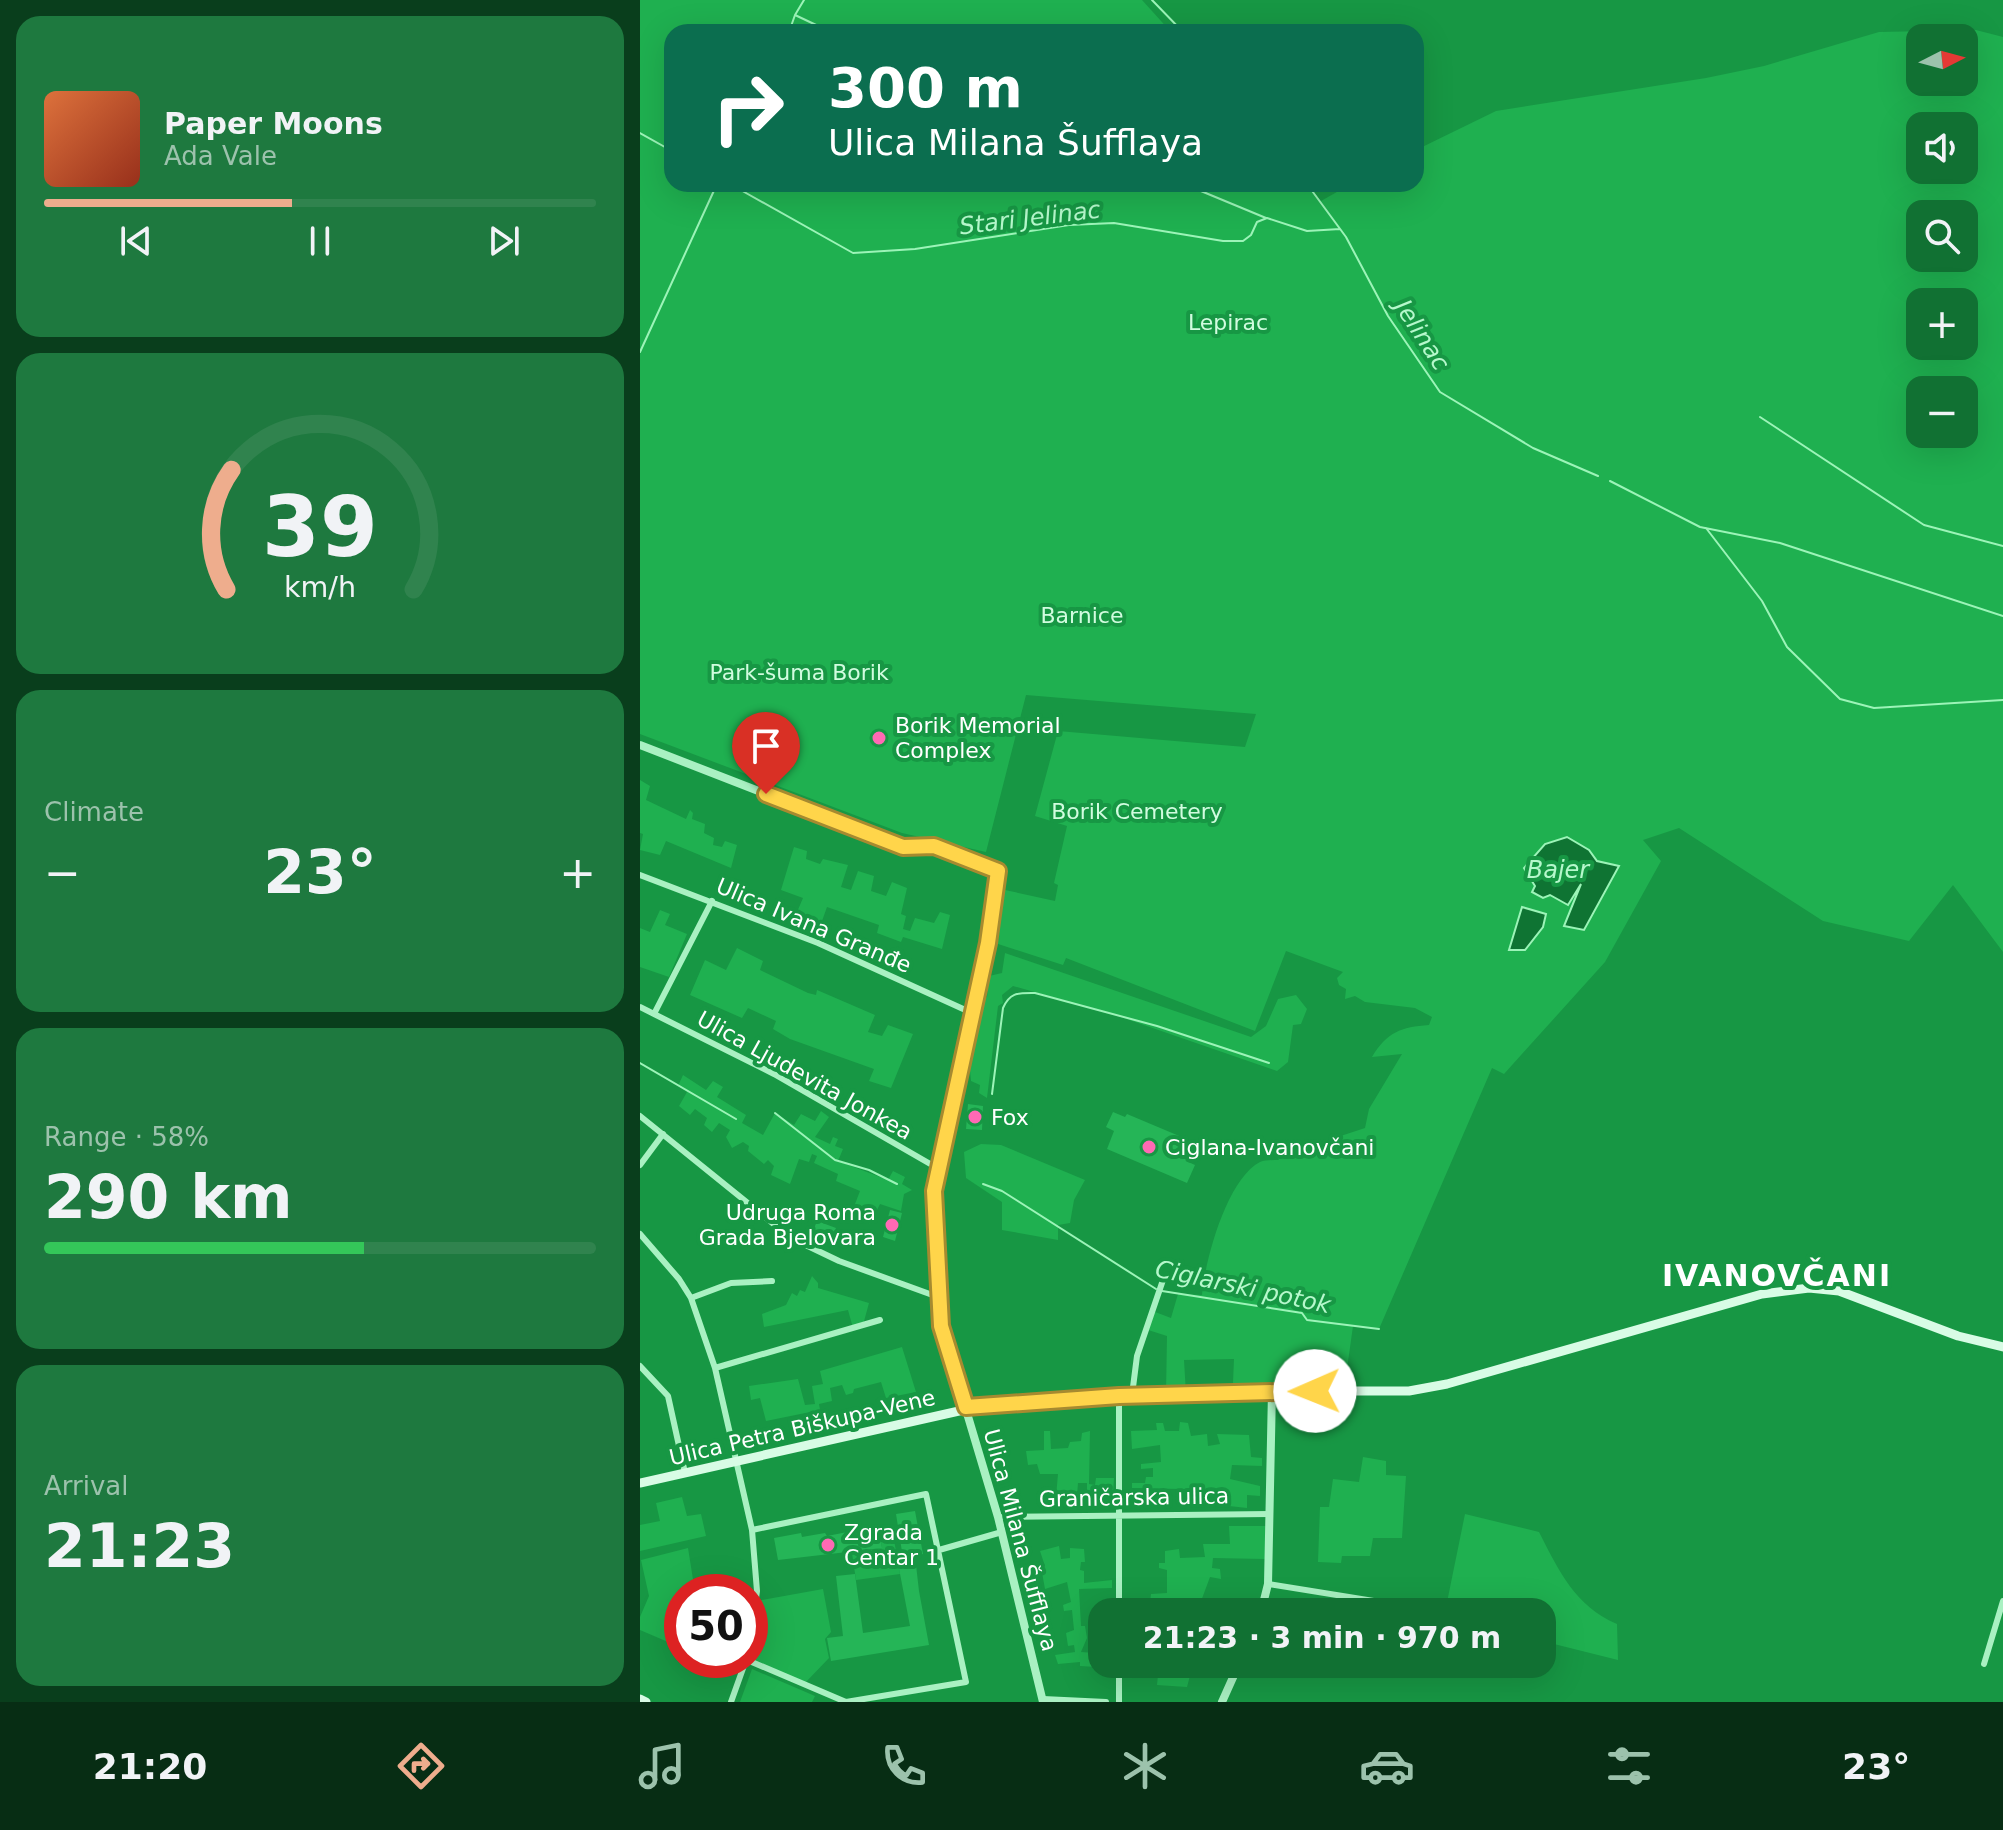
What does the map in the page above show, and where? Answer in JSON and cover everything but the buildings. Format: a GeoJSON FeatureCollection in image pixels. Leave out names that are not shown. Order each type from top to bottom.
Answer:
{"type":"FeatureCollection","features":[{"type":"Feature","properties":{"kind":"main road","name":"Ulica Petra Biškupa-Vene"},"geometry":{"type":"LineString","coordinates":[[640,1483],[966,1407],[1132,1395],[1409,1391],[1447,1384],[1762,1294],[1809,1288],[1861,1297],[1958,1336],[2003,1347]]}},
{"type":"Feature","properties":{"kind":"main road"},"geometry":{"type":"LineString","coordinates":[[640,1699],[646,1702]]}},
{"type":"Feature","properties":{"kind":"street","name":"Ulica Milana Šufflaya"},"geometry":{"type":"LineString","coordinates":[[640,745],[903,847],[934,846],[998,871],[1000,881],[933,1197],[938,1297],[941,1326],[998,1517],[1043,1700]]}},
{"type":"Feature","properties":{"kind":"street","name":"Ulica Ivana Granđe"},"geometry":{"type":"LineString","coordinates":[[640,875],[818,943],[972,1013]]}},
{"type":"Feature","properties":{"kind":"street"},"geometry":{"type":"LineString","coordinates":[[654,1014],[712,901]]}},
{"type":"Feature","properties":{"kind":"street","name":"Ulica Ljudevita Jonkea"},"geometry":{"type":"LineString","coordinates":[[640,1007],[774,1074],[939,1169]]}},
{"type":"Feature","properties":{"kind":"street"},"geometry":{"type":"LineString","coordinates":[[640,1116],[791,1238],[839,1261],[938,1297]]}},
{"type":"Feature","properties":{"kind":"street"},"geometry":{"type":"LineString","coordinates":[[640,1165],[663,1134]]}},
{"type":"Feature","properties":{"kind":"street"},"geometry":{"type":"LineString","coordinates":[[640,1234],[691,1298],[715,1368],[752,1530],[756,1574]]}},
{"type":"Feature","properties":{"kind":"street"},"geometry":{"type":"LineString","coordinates":[[1132,1395],[1137,1356],[1163,1280]]}},
{"type":"Feature","properties":{"kind":"street"},"geometry":{"type":"LineString","coordinates":[[691,1298],[731,1283],[772,1281]]}},
{"type":"Feature","properties":{"kind":"street"},"geometry":{"type":"LineString","coordinates":[[715,1368],[880,1320]]}},
{"type":"Feature","properties":{"kind":"street"},"geometry":{"type":"LineString","coordinates":[[640,1366],[668,1396],[685,1473]]}},
{"type":"Feature","properties":{"kind":"street"},"geometry":{"type":"LineString","coordinates":[[1264,1598],[1268,1584],[1271,1514],[1272,1391]]}},
{"type":"Feature","properties":{"kind":"street"},"geometry":{"type":"LineString","coordinates":[[1119,1396],[1119,1598]]}},
{"type":"Feature","properties":{"kind":"street"},"geometry":{"type":"LineString","coordinates":[[752,1530],[926,1494],[966,1682],[846,1702],[768,1669]]}},
{"type":"Feature","properties":{"kind":"street","name":"Graničarska ulica"},"geometry":{"type":"LineString","coordinates":[[998,1517],[1271,1514]]}},
{"type":"Feature","properties":{"kind":"street"},"geometry":{"type":"LineString","coordinates":[[939,1550],[1002,1532]]}},
{"type":"Feature","properties":{"kind":"street"},"geometry":{"type":"LineString","coordinates":[[1268,1584],[1355,1598]]}},
{"type":"Feature","properties":{"kind":"street"},"geometry":{"type":"LineString","coordinates":[[1984,1664],[2003,1601]]}},
{"type":"Feature","properties":{"kind":"street"},"geometry":{"type":"LineString","coordinates":[[731,1702],[740,1678]]}},
{"type":"Feature","properties":{"kind":"street"},"geometry":{"type":"LineString","coordinates":[[1119,1678],[1119,1702]]}},
{"type":"Feature","properties":{"kind":"street"},"geometry":{"type":"LineString","coordinates":[[1222,1702],[1233,1678]]}},
{"type":"Feature","properties":{"kind":"street"},"geometry":{"type":"LineString","coordinates":[[1043,1700],[1106,1702]]}},
{"type":"Feature","properties":{"kind":"green space"},"geometry":{"type":"Polygon","coordinates":[[[640,0],[1142,0],[1164,24],[664,24],[664,192],[1314,192],[1321,201],[1337,192],[1424,192],[1424,146],[1496,111],[1706,78],[1764,66],[1879,32],[1906,31],[1906,96],[1978,96],[1978,31],[2003,37],[2003,952],[1953,885],[1909,941],[1823,921],[1679,828],[1643,840],[1661,861],[1605,962],[1504,1074],[1492,1068],[1379,1329],[1353,1326],[1345,1383],[1233,1383],[1234,1359],[1184,1360],[1186,1394],[1166,1394],[1167,1336],[1145,1329],[1150,1310],[1171,1318],[1178,1294],[1202,1295],[1213,1242],[1237,1185],[1260,1162],[1279,1160],[1277,1157],[1296,1146],[1301,1149],[1365,1128],[1369,1109],[1402,1054],[1372,1057],[1389,1036],[1410,1027],[1429,1025],[1432,1017],[1415,1008],[1365,1002],[1355,996],[1345,999],[1346,989],[1339,985],[1337,978],[1343,972],[1286,951],[1255,1031],[1066,958],[1063,965],[992,942],[1005,890],[1055,901],[1058,885],[1054,883],[1067,826],[1035,816],[1058,731],[1245,747],[1256,714],[1026,695],[986,852],[902,833],[640,734],[640,0]]]}},
{"type":"Feature","properties":{"kind":"green space"},"geometry":{"type":"Polygon","coordinates":[[[640,780],[650,786],[646,800],[686,819],[690,810],[692,819],[705,824],[704,833],[714,838],[713,845],[722,847],[725,841],[737,845],[731,868],[666,841],[660,855],[640,850],[643,834],[640,833],[640,780]]]}},
{"type":"Feature","properties":{"kind":"green space"},"geometry":{"type":"Polygon","coordinates":[[[794,847],[807,851],[806,859],[820,864],[823,859],[848,865],[841,887],[851,890],[858,871],[874,876],[871,891],[886,896],[892,882],[907,888],[901,914],[906,916],[903,929],[910,931],[915,918],[934,923],[940,912],[950,915],[942,949],[903,937],[901,942],[877,933],[879,925],[827,907],[817,935],[791,926],[803,898],[781,890],[794,847]]]}},
{"type":"Feature","properties":{"kind":"green space"},"geometry":{"type":"Polygon","coordinates":[[[660,910],[670,914],[665,925],[687,934],[669,977],[640,967],[640,928],[650,932],[660,910]]]}},
{"type":"Feature","properties":{"kind":"green space"},"geometry":{"type":"Polygon","coordinates":[[[737,948],[763,961],[760,970],[808,993],[816,995],[817,990],[875,1015],[868,1032],[882,1036],[888,1025],[913,1034],[891,1088],[869,1081],[874,1069],[790,1039],[773,1029],[776,1021],[748,1008],[742,1018],[690,995],[705,960],[726,970],[737,948]]]}},
{"type":"Feature","properties":{"kind":"green space"},"geometry":{"type":"Polygon","coordinates":[[[1005,953],[1251,1037],[1266,1026],[1278,999],[1296,995],[1307,1009],[1301,1024],[1293,1025],[1288,1062],[1277,1071],[1115,1015],[1013,986],[1002,995],[1003,1003],[998,1006],[987,1098],[979,1093],[980,1085],[971,1081],[969,1060],[979,1002],[987,997],[989,976],[1002,973],[1005,953]]]}},
{"type":"Feature","properties":{"kind":"green space"},"geometry":{"type":"Polygon","coordinates":[[[683,1075],[706,1090],[713,1081],[723,1087],[717,1097],[746,1115],[742,1123],[763,1135],[775,1113],[794,1125],[801,1114],[815,1121],[821,1111],[829,1117],[815,1137],[830,1144],[833,1137],[838,1139],[835,1146],[843,1149],[838,1161],[888,1180],[893,1171],[905,1177],[902,1184],[912,1190],[904,1194],[901,1211],[880,1204],[870,1224],[850,1217],[860,1191],[836,1181],[838,1174],[814,1163],[817,1156],[812,1154],[809,1162],[799,1159],[790,1184],[771,1175],[774,1166],[768,1160],[764,1164],[748,1151],[749,1146],[743,1142],[732,1148],[726,1137],[730,1130],[719,1123],[712,1132],[704,1125],[707,1118],[695,1109],[690,1115],[679,1106],[687,1092],[678,1086],[683,1075]]]}},
{"type":"Feature","properties":{"kind":"green space"},"geometry":{"type":"Polygon","coordinates":[[[981,1144],[1001,1145],[1085,1180],[1074,1200],[1070,1223],[1058,1225],[1058,1240],[1002,1230],[1002,1202],[966,1178],[964,1152],[981,1144]]]}},
{"type":"Feature","properties":{"kind":"green space"},"geometry":{"type":"Polygon","coordinates":[[[812,1276],[818,1288],[869,1303],[863,1325],[853,1328],[848,1310],[764,1327],[762,1314],[786,1305],[792,1293],[797,1296],[800,1290],[805,1292],[812,1276]]]}},
{"type":"Feature","properties":{"kind":"green space"},"geometry":{"type":"Polygon","coordinates":[[[902,1347],[916,1392],[886,1398],[881,1382],[854,1389],[853,1393],[846,1395],[842,1385],[830,1388],[832,1401],[819,1404],[820,1410],[766,1421],[760,1398],[751,1400],[749,1386],[798,1379],[805,1405],[815,1404],[812,1386],[823,1384],[820,1371],[902,1347]]]}},
{"type":"Feature","properties":{"kind":"green space"},"geometry":{"type":"Polygon","coordinates":[[[1180,1422],[1188,1423],[1191,1436],[1207,1434],[1208,1446],[1220,1444],[1217,1434],[1249,1435],[1251,1457],[1262,1458],[1262,1466],[1232,1465],[1230,1479],[1260,1486],[1260,1496],[1247,1495],[1247,1508],[1229,1506],[1229,1490],[1132,1488],[1132,1483],[1145,1483],[1146,1477],[1153,1477],[1153,1468],[1141,1469],[1141,1464],[1161,1462],[1160,1445],[1132,1449],[1131,1431],[1157,1430],[1156,1423],[1163,1423],[1165,1431],[1179,1431],[1180,1422]]]}},
{"type":"Feature","properties":{"kind":"green space"},"geometry":{"type":"Polygon","coordinates":[[[1044,1431],[1050,1431],[1051,1449],[1068,1448],[1070,1442],[1081,1441],[1082,1433],[1090,1431],[1089,1484],[1095,1485],[1096,1478],[1114,1478],[1113,1495],[1087,1496],[1087,1483],[1078,1483],[1077,1496],[1056,1497],[1058,1474],[1040,1474],[1037,1464],[1028,1465],[1026,1451],[1044,1450],[1044,1431]]]}},
{"type":"Feature","properties":{"kind":"green space"},"geometry":{"type":"Polygon","coordinates":[[[1363,1457],[1386,1461],[1386,1475],[1406,1476],[1402,1538],[1373,1538],[1370,1556],[1342,1556],[1341,1563],[1318,1562],[1320,1507],[1329,1507],[1333,1479],[1359,1482],[1363,1457]]]}},
{"type":"Feature","properties":{"kind":"green space"},"geometry":{"type":"Polygon","coordinates":[[[682,1497],[687,1516],[701,1514],[706,1536],[640,1551],[640,1525],[660,1521],[656,1503],[682,1497]]]}},
{"type":"Feature","properties":{"kind":"green space"},"geometry":{"type":"Polygon","coordinates":[[[1465,1514],[1539,1532],[1561,1574],[1579,1597],[1590,1608],[1617,1624],[1618,1660],[1556,1644],[1556,1598],[1448,1598],[1465,1514]]]}},
{"type":"Feature","properties":{"kind":"green space"},"geometry":{"type":"Polygon","coordinates":[[[1229,1526],[1267,1526],[1265,1559],[1213,1558],[1212,1568],[1220,1569],[1221,1579],[1210,1577],[1202,1598],[1150,1598],[1151,1594],[1167,1593],[1167,1570],[1159,1568],[1159,1563],[1165,1563],[1165,1551],[1179,1549],[1180,1558],[1205,1557],[1203,1544],[1230,1544],[1229,1526]]]}},
{"type":"Feature","properties":{"kind":"green space"},"geometry":{"type":"Polygon","coordinates":[[[894,1540],[900,1574],[856,1580],[852,1553],[882,1548],[881,1542],[894,1540]]]}},
{"type":"Feature","properties":{"kind":"green space"},"geometry":{"type":"Polygon","coordinates":[[[1059,1546],[1061,1559],[1070,1558],[1070,1548],[1084,1549],[1085,1562],[1081,1562],[1080,1570],[1084,1571],[1084,1583],[1112,1580],[1112,1588],[1079,1589],[1081,1626],[1085,1626],[1087,1638],[1081,1652],[1088,1652],[1088,1666],[1080,1666],[1080,1662],[1058,1664],[1055,1655],[1075,1652],[1074,1645],[1068,1646],[1066,1633],[1074,1630],[1072,1610],[1064,1611],[1063,1605],[1071,1602],[1067,1582],[1045,1589],[1041,1567],[1045,1566],[1040,1551],[1059,1546]]]}},
{"type":"Feature","properties":{"kind":"green space"},"geometry":{"type":"Polygon","coordinates":[[[688,1548],[692,1574],[664,1574],[664,1640],[640,1630],[640,1617],[649,1596],[641,1560],[688,1548]]]}},
{"type":"Feature","properties":{"kind":"green space"},"geometry":{"type":"Polygon","coordinates":[[[823,1589],[831,1632],[825,1639],[829,1658],[805,1683],[768,1668],[768,1599],[823,1589]]]}},
{"type":"Feature","properties":{"kind":"green space"},"geometry":{"type":"Polygon","coordinates":[[[768,1676],[815,1696],[812,1702],[740,1702],[749,1678],[768,1676]]]}},
{"type":"Feature","properties":{"kind":"green space"},"geometry":{"type":"Polygon","coordinates":[[[1158,1678],[1189,1678],[1187,1687],[1157,1685],[1158,1678]]]}},
{"type":"Feature","properties":{"kind":"water","name":"Bajer"},"geometry":{"type":"Polygon","coordinates":[[[1567,837],[1589,850],[1597,861],[1619,866],[1584,930],[1564,926],[1581,884],[1568,905],[1550,895],[1543,898],[1532,892],[1535,886],[1524,868],[1545,844],[1567,837]]]}},
{"type":"Feature","properties":{"kind":"water"},"geometry":{"type":"Polygon","coordinates":[[[1522,907],[1546,914],[1543,927],[1525,950],[1509,950],[1522,907]]]}},
{"type":"Feature","properties":{"kind":"waterway"},"geometry":{"type":"LineString","coordinates":[[804,0],[795,15],[814,24]]}},
{"type":"Feature","properties":{"kind":"waterway","name":"Jelinac"},"geometry":{"type":"LineString","coordinates":[[1152,0],[1175,24]]}},
{"type":"Feature","properties":{"kind":"waterway"},"geometry":{"type":"LineString","coordinates":[[792,24],[795,15]]}},
{"type":"Feature","properties":{"kind":"waterway","name":"Stari Jelinac"},"geometry":{"type":"LineString","coordinates":[[640,133],[664,146]]}},
{"type":"Feature","properties":{"kind":"waterway"},"geometry":{"type":"LineString","coordinates":[[640,352],[713,192]]}},
{"type":"Feature","properties":{"kind":"waterway","name":"Stari Jelinac"},"geometry":{"type":"LineString","coordinates":[[744,192],[853,253],[915,249],[1069,225],[1114,223],[1223,241],[1243,241],[1251,235],[1257,222],[1267,218],[1307,231],[1340,229]]}},
{"type":"Feature","properties":{"kind":"waterway"},"geometry":{"type":"LineString","coordinates":[[1203,192],[1266,218]]}},
{"type":"Feature","properties":{"kind":"waterway","name":"Jelinac"},"geometry":{"type":"LineString","coordinates":[[1313,192],[1346,237],[1388,316],[1440,392],[1533,448],[1598,476]]}},
{"type":"Feature","properties":{"kind":"waterway"},"geometry":{"type":"LineString","coordinates":[[1760,417],[1924,525],[2003,546]]}},
{"type":"Feature","properties":{"kind":"waterway","name":"Jelinac"},"geometry":{"type":"LineString","coordinates":[[1610,481],[1700,527],[1780,543],[2003,616]]}},
{"type":"Feature","properties":{"kind":"waterway","name":"Stari Jelinac"},"geometry":{"type":"LineString","coordinates":[[1706,528],[1762,601],[1787,647],[1840,699],[1874,708],[2003,700]]}},
{"type":"Feature","properties":{"kind":"waterway"},"geometry":{"type":"LineString","coordinates":[[992,1094],[1003,1008],[1012,996],[1019,994],[1035,993],[1157,1026],[1269,1063]]}},
{"type":"Feature","properties":{"kind":"waterway","name":"Ciglarski potok"},"geometry":{"type":"LineString","coordinates":[[640,1063],[736,1119]]}},
{"type":"Feature","properties":{"kind":"waterway","name":"Ciglarski potok"},"geometry":{"type":"LineString","coordinates":[[775,1113],[835,1160],[869,1170],[897,1184]]}},
{"type":"Feature","properties":{"kind":"waterway","name":"Ciglarski potok"},"geometry":{"type":"LineString","coordinates":[[983,1184],[1002,1191],[1156,1289]]}},
{"type":"Feature","properties":{"kind":"waterway","name":"Ciglarski potok"},"geometry":{"type":"LineString","coordinates":[[1162,1291],[1302,1313],[1307,1320],[1379,1329]]}},
{"type":"Feature","properties":{"kind":"place","name":"Borik Memorial Complex"},"geometry":{"type":"Point","coordinates":[879,738]}},
{"type":"Feature","properties":{"kind":"place","name":"Fox"},"geometry":{"type":"Point","coordinates":[975,1117]}},
{"type":"Feature","properties":{"kind":"place","name":"Ciglana-Ivanovčani"},"geometry":{"type":"Point","coordinates":[1149,1147]}},
{"type":"Feature","properties":{"kind":"place","name":"Udruga Roma Grada Bjelovara"},"geometry":{"type":"Point","coordinates":[892,1225]}},
{"type":"Feature","properties":{"kind":"place","name":"Zgrada Centar 1"},"geometry":{"type":"Point","coordinates":[828,1545]}},
{"type":"Feature","properties":{"kind":"district","name":"IVANOVČANI"},"geometry":{"type":"Point","coordinates":[1777,1276]}},
{"type":"Feature","properties":{"kind":"route"},"geometry":{"type":"LineString","coordinates":[[766,794],[903,847],[934,846],[989,864],[998,871],[1000,881],[988,943],[934,1191],[933,1229],[941,1326],[966,1407],[999,1402],[1119,1396],[1315,1391]]}},
{"type":"Feature","properties":{"kind":"park label","name":"Lepirac"},"geometry":{"type":"Point","coordinates":[1228,322]}},
{"type":"Feature","properties":{"kind":"park label","name":"Barnice"},"geometry":{"type":"Point","coordinates":[1082,615]}},
{"type":"Feature","properties":{"kind":"park label","name":"Park-šuma Borik"},"geometry":{"type":"Point","coordinates":[799,672]}},
{"type":"Feature","properties":{"kind":"park label","name":"Borik Cemetery"},"geometry":{"type":"Point","coordinates":[1137,811]}}]}
